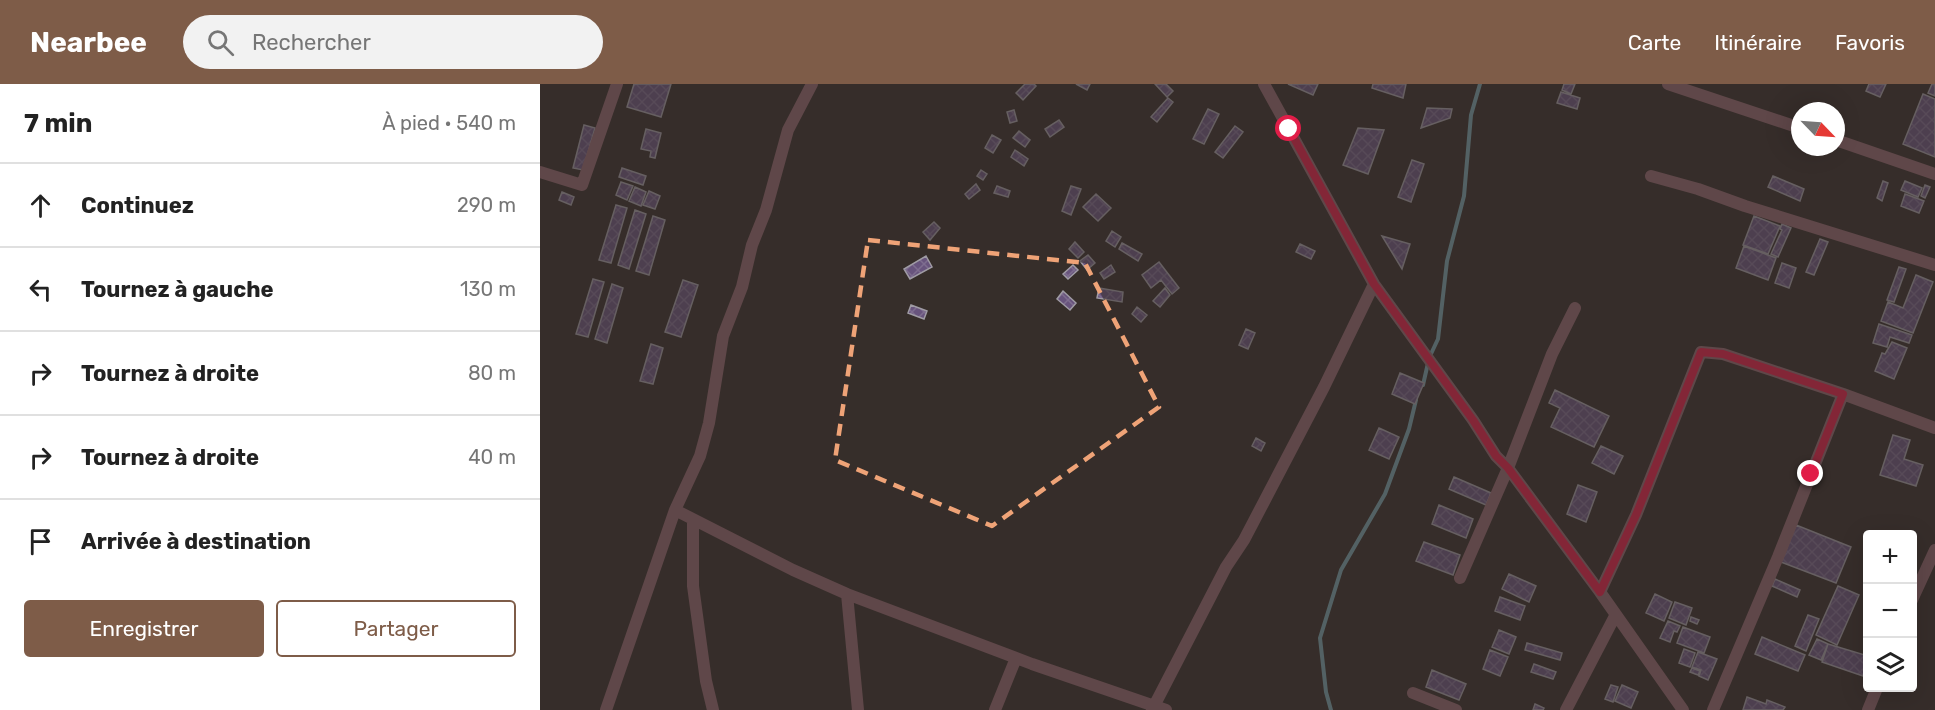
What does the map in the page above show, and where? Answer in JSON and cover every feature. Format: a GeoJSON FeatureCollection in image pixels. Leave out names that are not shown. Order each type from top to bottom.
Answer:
{"type":"FeatureCollection","features":[{"type":"Feature","properties":{"kind":"street"},"geometry":{"type":"LineString","coordinates":[[540,172],[582,185],[617,84]]}},
{"type":"Feature","properties":{"kind":"street"},"geometry":{"type":"LineString","coordinates":[[606,710],[675,510],[700,456],[709,423],[723,336],[742,287],[752,245],[766,210],[788,130],[812,84]]}},
{"type":"Feature","properties":{"kind":"street"},"geometry":{"type":"LineString","coordinates":[[1264,84],[1374,284],[1473,420],[1496,456],[1508,468],[1600,592],[1683,710]]}},
{"type":"Feature","properties":{"kind":"street"},"geometry":{"type":"LineString","coordinates":[[1668,84],[1698,88],[1791,124]]}},
{"type":"Feature","properties":{"kind":"street"},"geometry":{"type":"LineString","coordinates":[[1845,143],[1935,174]]}},
{"type":"Feature","properties":{"kind":"street"},"geometry":{"type":"LineString","coordinates":[[1651,176],[1935,265]]}},
{"type":"Feature","properties":{"kind":"street"},"geometry":{"type":"LineString","coordinates":[[1153,707],[1324,387],[1374,284]]}},
{"type":"Feature","properties":{"kind":"street"},"geometry":{"type":"LineString","coordinates":[[1460,578],[1508,468],[1552,354],[1575,308]]}},
{"type":"Feature","properties":{"kind":"street"},"geometry":{"type":"LineString","coordinates":[[1600,592],[1636,515],[1701,352],[1723,354],[1935,428]]}},
{"type":"Feature","properties":{"kind":"street"},"geometry":{"type":"LineString","coordinates":[[1713,710],[1843,394]]}},
{"type":"Feature","properties":{"kind":"street"},"geometry":{"type":"LineString","coordinates":[[675,510],[793,570],[847,594],[1016,658],[1166,710]]}},
{"type":"Feature","properties":{"kind":"street"},"geometry":{"type":"LineString","coordinates":[[693,520],[693,586],[706,681],[713,710]]}},
{"type":"Feature","properties":{"kind":"street"},"geometry":{"type":"LineString","coordinates":[[1917,589],[1935,550]]}},
{"type":"Feature","properties":{"kind":"street"},"geometry":{"type":"LineString","coordinates":[[847,594],[858,710]]}},
{"type":"Feature","properties":{"kind":"street"},"geometry":{"type":"LineString","coordinates":[[1566,710],[1615,616]]}},
{"type":"Feature","properties":{"kind":"street"},"geometry":{"type":"LineString","coordinates":[[995,710],[1016,658]]}},
{"type":"Feature","properties":{"kind":"street"},"geometry":{"type":"LineString","coordinates":[[1868,710],[1875,692]]}},
{"type":"Feature","properties":{"kind":"street"},"geometry":{"type":"LineString","coordinates":[[1413,693],[1456,710]]}},
{"type":"Feature","properties":{"kind":"highlighted area"},"geometry":{"type":"Polygon","coordinates":[[[868,240],[1085,263],[1159,407],[992,526],[835,460],[868,240]]]}},
{"type":"Feature","properties":{"kind":"building"},"geometry":{"type":"Polygon","coordinates":[[[634,84],[671,84],[661,117],[627,107],[634,84]]]}},
{"type":"Feature","properties":{"kind":"building"},"geometry":{"type":"Polygon","coordinates":[[[1025,84],[1036,86],[1023,100],[1016,93],[1025,84]]]}},
{"type":"Feature","properties":{"kind":"building"},"geometry":{"type":"Polygon","coordinates":[[[1076,84],[1090,84],[1087,90],[1076,84]]]}},
{"type":"Feature","properties":{"kind":"building"},"geometry":{"type":"Polygon","coordinates":[[[1155,84],[1166,84],[1173,91],[1167,97],[1155,84]]]}},
{"type":"Feature","properties":{"kind":"building"},"geometry":{"type":"Polygon","coordinates":[[[1288,84],[1318,84],[1313,95],[1288,84]]]}},
{"type":"Feature","properties":{"kind":"building"},"geometry":{"type":"Polygon","coordinates":[[[1373,84],[1406,84],[1403,98],[1372,88],[1373,84]]]}},
{"type":"Feature","properties":{"kind":"building"},"geometry":{"type":"Polygon","coordinates":[[[1564,84],[1575,84],[1571,94],[1562,90],[1564,84]]]}},
{"type":"Feature","properties":{"kind":"building"},"geometry":{"type":"Polygon","coordinates":[[[1869,84],[1886,84],[1880,97],[1866,91],[1869,84]]]}},
{"type":"Feature","properties":{"kind":"building"},"geometry":{"type":"Polygon","coordinates":[[[1932,84],[1935,84],[1935,96],[1928,93],[1932,84]]]}},
{"type":"Feature","properties":{"kind":"building"},"geometry":{"type":"Polygon","coordinates":[[[1561,92],[1580,98],[1577,109],[1557,103],[1561,92]]]}},
{"type":"Feature","properties":{"kind":"building"},"geometry":{"type":"Polygon","coordinates":[[[1923,94],[1935,99],[1935,157],[1903,144],[1923,94]]]}},
{"type":"Feature","properties":{"kind":"building"},"geometry":{"type":"Polygon","coordinates":[[[1168,98],[1173,102],[1157,122],[1151,117],[1168,98]]]}},
{"type":"Feature","properties":{"kind":"building"},"geometry":{"type":"Polygon","coordinates":[[[1427,108],[1452,109],[1450,118],[1421,128],[1427,108]]]}},
{"type":"Feature","properties":{"kind":"building"},"geometry":{"type":"Polygon","coordinates":[[[1208,109],[1219,114],[1204,144],[1193,139],[1208,109]]]}},
{"type":"Feature","properties":{"kind":"building"},"geometry":{"type":"Polygon","coordinates":[[[1014,110],[1017,121],[1010,123],[1007,112],[1014,110]]]}},
{"type":"Feature","properties":{"kind":"building"},"geometry":{"type":"Polygon","coordinates":[[[1059,120],[1064,127],[1050,137],[1045,129],[1059,120]]]}},
{"type":"Feature","properties":{"kind":"building"},"geometry":{"type":"Polygon","coordinates":[[[584,125],[595,128],[583,170],[573,168],[584,125]]]}},
{"type":"Feature","properties":{"kind":"building"},"geometry":{"type":"Polygon","coordinates":[[[1235,126],[1243,132],[1223,158],[1215,152],[1235,126]]]}},
{"type":"Feature","properties":{"kind":"building"},"geometry":{"type":"Polygon","coordinates":[[[1358,128],[1384,130],[1368,174],[1343,165],[1358,128]]]}},
{"type":"Feature","properties":{"kind":"building"},"geometry":{"type":"Polygon","coordinates":[[[646,129],[661,133],[655,158],[650,157],[651,151],[641,149],[646,129]]]}},
{"type":"Feature","properties":{"kind":"building"},"geometry":{"type":"Polygon","coordinates":[[[1019,131],[1030,140],[1025,147],[1013,138],[1019,131]]]}},
{"type":"Feature","properties":{"kind":"building"},"geometry":{"type":"Polygon","coordinates":[[[992,135],[1001,140],[993,153],[985,148],[992,135]]]}},
{"type":"Feature","properties":{"kind":"building"},"geometry":{"type":"Polygon","coordinates":[[[1015,150],[1028,159],[1024,166],[1011,157],[1015,150]]]}},
{"type":"Feature","properties":{"kind":"building"},"geometry":{"type":"Polygon","coordinates":[[[1412,160],[1424,164],[1411,202],[1398,197],[1412,160]]]}},
{"type":"Feature","properties":{"kind":"building"},"geometry":{"type":"Polygon","coordinates":[[[622,168],[646,176],[643,185],[619,177],[622,168]]]}},
{"type":"Feature","properties":{"kind":"building"},"geometry":{"type":"Polygon","coordinates":[[[981,170],[987,174],[983,180],[977,176],[981,170]]]}},
{"type":"Feature","properties":{"kind":"building"},"geometry":{"type":"Polygon","coordinates":[[[1773,176],[1804,189],[1800,201],[1768,187],[1773,176]]]}},
{"type":"Feature","properties":{"kind":"building"},"geometry":{"type":"Polygon","coordinates":[[[1883,181],[1888,183],[1882,201],[1877,198],[1883,181]]]}},
{"type":"Feature","properties":{"kind":"building"},"geometry":{"type":"Polygon","coordinates":[[[1905,181],[1922,188],[1918,197],[1901,190],[1905,181]]]}},
{"type":"Feature","properties":{"kind":"building"},"geometry":{"type":"Polygon","coordinates":[[[621,182],[633,186],[627,200],[616,195],[621,182]]]}},
{"type":"Feature","properties":{"kind":"building"},"geometry":{"type":"Polygon","coordinates":[[[976,184],[980,190],[969,199],[965,194],[976,184]]]}},
{"type":"Feature","properties":{"kind":"building"},"geometry":{"type":"Polygon","coordinates":[[[1925,185],[1930,187],[1925,198],[1921,196],[1925,185]]]}},
{"type":"Feature","properties":{"kind":"building"},"geometry":{"type":"Polygon","coordinates":[[[997,186],[1010,191],[1008,197],[994,193],[997,186]]]}},
{"type":"Feature","properties":{"kind":"building"},"geometry":{"type":"Polygon","coordinates":[[[1071,186],[1081,189],[1071,215],[1062,211],[1071,186]]]}},
{"type":"Feature","properties":{"kind":"building"},"geometry":{"type":"Polygon","coordinates":[[[635,187],[646,192],[641,206],[629,201],[635,187]]]}},
{"type":"Feature","properties":{"kind":"building"},"geometry":{"type":"Polygon","coordinates":[[[649,191],[660,196],[655,209],[643,205],[649,191]]]}},
{"type":"Feature","properties":{"kind":"building"},"geometry":{"type":"Polygon","coordinates":[[[562,192],[574,197],[571,205],[559,200],[562,192]]]}},
{"type":"Feature","properties":{"kind":"building"},"geometry":{"type":"Polygon","coordinates":[[[1096,194],[1111,208],[1098,221],[1083,207],[1096,194]]]}},
{"type":"Feature","properties":{"kind":"building"},"geometry":{"type":"Polygon","coordinates":[[[1905,194],[1924,201],[1919,213],[1901,206],[1905,194]]]}},
{"type":"Feature","properties":{"kind":"building"},"geometry":{"type":"Polygon","coordinates":[[[616,205],[627,208],[611,263],[599,260],[616,205]]]}},
{"type":"Feature","properties":{"kind":"building"},"geometry":{"type":"Polygon","coordinates":[[[635,210],[646,214],[629,269],[618,265],[635,210]]]}},
{"type":"Feature","properties":{"kind":"building"},"geometry":{"type":"Polygon","coordinates":[[[653,216],[665,220],[649,275],[636,271],[653,216]]]}},
{"type":"Feature","properties":{"kind":"building"},"geometry":{"type":"Polygon","coordinates":[[[1754,216],[1780,226],[1768,254],[1743,245],[1754,216]]]}},
{"type":"Feature","properties":{"kind":"building"},"geometry":{"type":"Polygon","coordinates":[[[934,222],[940,228],[930,240],[923,232],[934,222]]]}},
{"type":"Feature","properties":{"kind":"building"},"geometry":{"type":"Polygon","coordinates":[[[1782,224],[1791,228],[1778,257],[1771,254],[1782,230],[1780,229],[1782,224]]]}},
{"type":"Feature","properties":{"kind":"building"},"geometry":{"type":"Polygon","coordinates":[[[1112,231],[1121,237],[1115,247],[1106,241],[1112,231]]]}},
{"type":"Feature","properties":{"kind":"building"},"geometry":{"type":"Polygon","coordinates":[[[1382,236],[1410,244],[1402,269],[1382,236]]]}},
{"type":"Feature","properties":{"kind":"building"},"geometry":{"type":"Polygon","coordinates":[[[1820,239],[1828,242],[1814,275],[1806,272],[1820,239]]]}},
{"type":"Feature","properties":{"kind":"building"},"geometry":{"type":"Polygon","coordinates":[[[1075,242],[1084,252],[1078,258],[1069,249],[1075,242]]]}},
{"type":"Feature","properties":{"kind":"building"},"geometry":{"type":"Polygon","coordinates":[[[1122,243],[1142,254],[1138,261],[1119,249],[1122,243]]]}},
{"type":"Feature","properties":{"kind":"building"},"geometry":{"type":"Polygon","coordinates":[[[1300,244],[1315,251],[1311,259],[1296,252],[1300,244]]]}},
{"type":"Feature","properties":{"kind":"building"},"geometry":{"type":"Polygon","coordinates":[[[1744,246],[1776,258],[1768,280],[1736,268],[1744,246]]]}},
{"type":"Feature","properties":{"kind":"building"},"geometry":{"type":"Polygon","coordinates":[[[1088,255],[1095,263],[1087,270],[1080,261],[1088,255]]]}},
{"type":"Feature","properties":{"kind":"building"},"geometry":{"type":"Polygon","coordinates":[[[926,256],[932,267],[910,279],[904,269],[926,256]]]}},
{"type":"Feature","properties":{"kind":"building"},"geometry":{"type":"Polygon","coordinates":[[[1159,262],[1179,288],[1172,294],[1161,280],[1151,288],[1142,275],[1159,262]]]}},
{"type":"Feature","properties":{"kind":"building"},"geometry":{"type":"Polygon","coordinates":[[[1782,263],[1796,268],[1789,288],[1775,283],[1782,263]]]}},
{"type":"Feature","properties":{"kind":"building"},"geometry":{"type":"Polygon","coordinates":[[[1073,265],[1078,270],[1068,279],[1063,274],[1073,265]]]}},
{"type":"Feature","properties":{"kind":"building"},"geometry":{"type":"Polygon","coordinates":[[[1111,265],[1115,272],[1104,279],[1100,273],[1111,265]]]}},
{"type":"Feature","properties":{"kind":"building"},"geometry":{"type":"Polygon","coordinates":[[[1899,267],[1906,269],[1894,302],[1887,300],[1899,267]]]}},
{"type":"Feature","properties":{"kind":"building"},"geometry":{"type":"Polygon","coordinates":[[[1916,275],[1933,282],[1913,333],[1881,321],[1888,302],[1903,308],[1916,275]]]}},
{"type":"Feature","properties":{"kind":"building"},"geometry":{"type":"Polygon","coordinates":[[[593,279],[604,282],[588,337],[576,334],[593,279]]]}},
{"type":"Feature","properties":{"kind":"building"},"geometry":{"type":"Polygon","coordinates":[[[683,280],[698,285],[681,337],[665,332],[683,280]]]}},
{"type":"Feature","properties":{"kind":"building"},"geometry":{"type":"Polygon","coordinates":[[[612,284],[623,288],[607,343],[595,339],[612,284]]]}},
{"type":"Feature","properties":{"kind":"building"},"geometry":{"type":"Polygon","coordinates":[[[1099,288],[1123,292],[1122,302],[1097,298],[1099,288]]]}},
{"type":"Feature","properties":{"kind":"building"},"geometry":{"type":"Polygon","coordinates":[[[1165,288],[1170,295],[1160,307],[1153,301],[1165,288]]]}},
{"type":"Feature","properties":{"kind":"building"},"geometry":{"type":"Polygon","coordinates":[[[1063,291],[1076,303],[1070,310],[1057,299],[1063,291]]]}},
{"type":"Feature","properties":{"kind":"building"},"geometry":{"type":"Polygon","coordinates":[[[911,305],[927,311],[924,319],[908,313],[911,305]]]}},
{"type":"Feature","properties":{"kind":"building"},"geometry":{"type":"Polygon","coordinates":[[[1137,307],[1147,315],[1141,322],[1132,314],[1137,307]]]}},
{"type":"Feature","properties":{"kind":"building"},"geometry":{"type":"Polygon","coordinates":[[[1879,324],[1912,335],[1909,343],[1890,337],[1887,347],[1873,343],[1879,324]]]}},
{"type":"Feature","properties":{"kind":"building"},"geometry":{"type":"Polygon","coordinates":[[[1246,329],[1255,333],[1248,349],[1239,345],[1246,329]]]}},
{"type":"Feature","properties":{"kind":"building"},"geometry":{"type":"Polygon","coordinates":[[[1892,342],[1907,348],[1894,379],[1875,371],[1882,353],[1885,354],[1892,342]]]}},
{"type":"Feature","properties":{"kind":"building"},"geometry":{"type":"Polygon","coordinates":[[[651,344],[663,348],[653,384],[640,381],[651,344]]]}},
{"type":"Feature","properties":{"kind":"building"},"geometry":{"type":"Polygon","coordinates":[[[1400,373],[1424,383],[1415,404],[1392,394],[1400,373]]]}},
{"type":"Feature","properties":{"kind":"building"},"geometry":{"type":"Polygon","coordinates":[[[1555,390],[1609,416],[1594,447],[1551,427],[1560,408],[1549,403],[1555,390]]]}},
{"type":"Feature","properties":{"kind":"building"},"geometry":{"type":"Polygon","coordinates":[[[1379,428],[1399,437],[1389,459],[1369,450],[1379,428]]]}},
{"type":"Feature","properties":{"kind":"building"},"geometry":{"type":"Polygon","coordinates":[[[1893,435],[1910,440],[1904,459],[1923,465],[1916,486],[1880,475],[1893,435]]]}},
{"type":"Feature","properties":{"kind":"building"},"geometry":{"type":"Polygon","coordinates":[[[1256,438],[1265,443],[1261,451],[1252,446],[1256,438]]]}},
{"type":"Feature","properties":{"kind":"building"},"geometry":{"type":"Polygon","coordinates":[[[1601,446],[1623,456],[1614,474],[1592,463],[1601,446]]]}},
{"type":"Feature","properties":{"kind":"building"},"geometry":{"type":"Polygon","coordinates":[[[1454,477],[1491,493],[1486,505],[1449,489],[1454,477]]]}},
{"type":"Feature","properties":{"kind":"building"},"geometry":{"type":"Polygon","coordinates":[[[1578,485],[1597,492],[1586,522],[1567,514],[1578,485]]]}},
{"type":"Feature","properties":{"kind":"building"},"geometry":{"type":"Polygon","coordinates":[[[1439,505],[1473,519],[1466,538],[1432,524],[1439,505]]]}},
{"type":"Feature","properties":{"kind":"building"},"geometry":{"type":"Polygon","coordinates":[[[1796,525],[1851,547],[1836,583],[1781,562],[1796,525]]]}},
{"type":"Feature","properties":{"kind":"building"},"geometry":{"type":"Polygon","coordinates":[[[1424,542],[1460,555],[1453,575],[1416,561],[1424,542]]]}},
{"type":"Feature","properties":{"kind":"building"},"geometry":{"type":"Polygon","coordinates":[[[1509,574],[1536,586],[1529,602],[1502,589],[1509,574]]]}},
{"type":"Feature","properties":{"kind":"building"},"geometry":{"type":"Polygon","coordinates":[[[1775,579],[1800,590],[1797,597],[1772,586],[1775,579]]]}},
{"type":"Feature","properties":{"kind":"building"},"geometry":{"type":"Polygon","coordinates":[[[1838,586],[1859,595],[1837,645],[1816,635],[1838,586]]]}},
{"type":"Feature","properties":{"kind":"building"},"geometry":{"type":"Polygon","coordinates":[[[1655,594],[1672,602],[1664,621],[1646,613],[1655,594]]]}},
{"type":"Feature","properties":{"kind":"building"},"geometry":{"type":"Polygon","coordinates":[[[1500,597],[1525,606],[1520,620],[1495,611],[1500,597]]]}},
{"type":"Feature","properties":{"kind":"building"},"geometry":{"type":"Polygon","coordinates":[[[1675,602],[1692,608],[1686,625],[1669,618],[1675,602]]]}},
{"type":"Feature","properties":{"kind":"building"},"geometry":{"type":"Polygon","coordinates":[[[1808,615],[1819,619],[1806,651],[1795,646],[1808,615]]]}},
{"type":"Feature","properties":{"kind":"building"},"geometry":{"type":"Polygon","coordinates":[[[1691,617],[1699,620],[1697,624],[1690,621],[1691,617]]]}},
{"type":"Feature","properties":{"kind":"building"},"geometry":{"type":"Polygon","coordinates":[[[1668,621],[1680,626],[1677,632],[1674,631],[1670,642],[1660,638],[1668,621]]]}},
{"type":"Feature","properties":{"kind":"building"},"geometry":{"type":"Polygon","coordinates":[[[1683,627],[1710,637],[1704,653],[1677,643],[1683,627]]]}},
{"type":"Feature","properties":{"kind":"building"},"geometry":{"type":"Polygon","coordinates":[[[1499,630],[1516,637],[1509,654],[1492,647],[1499,630]]]}},
{"type":"Feature","properties":{"kind":"building"},"geometry":{"type":"Polygon","coordinates":[[[1762,637],[1805,655],[1798,671],[1755,654],[1762,637]]]}},
{"type":"Feature","properties":{"kind":"building"},"geometry":{"type":"Polygon","coordinates":[[[1817,639],[1828,644],[1821,660],[1809,655],[1817,639]]]}},
{"type":"Feature","properties":{"kind":"building"},"geometry":{"type":"Polygon","coordinates":[[[1527,643],[1562,653],[1560,660],[1525,650],[1527,643]]]}},
{"type":"Feature","properties":{"kind":"building"},"geometry":{"type":"Polygon","coordinates":[[[1828,644],[1863,654],[1863,676],[1822,662],[1828,644]]]}},
{"type":"Feature","properties":{"kind":"building"},"geometry":{"type":"Polygon","coordinates":[[[1684,649],[1695,653],[1690,667],[1679,663],[1684,649]]]}},
{"type":"Feature","properties":{"kind":"building"},"geometry":{"type":"Polygon","coordinates":[[[1490,650],[1508,657],[1500,676],[1483,669],[1490,650]]]}},
{"type":"Feature","properties":{"kind":"building"},"geometry":{"type":"Polygon","coordinates":[[[1698,652],[1717,659],[1708,680],[1699,676],[1701,670],[1692,667],[1698,652]]]}},
{"type":"Feature","properties":{"kind":"building"},"geometry":{"type":"Polygon","coordinates":[[[1534,664],[1556,672],[1553,679],[1531,672],[1534,664]]]}},
{"type":"Feature","properties":{"kind":"building"},"geometry":{"type":"Polygon","coordinates":[[[1692,668],[1700,671],[1698,675],[1690,672],[1692,668]]]}},
{"type":"Feature","properties":{"kind":"building"},"geometry":{"type":"Polygon","coordinates":[[[1432,670],[1466,684],[1459,700],[1426,687],[1432,670]]]}},
{"type":"Feature","properties":{"kind":"building"},"geometry":{"type":"Polygon","coordinates":[[[1611,685],[1618,687],[1613,702],[1605,699],[1611,685]]]}},
{"type":"Feature","properties":{"kind":"building"},"geometry":{"type":"Polygon","coordinates":[[[1622,685],[1638,692],[1631,708],[1615,701],[1622,685]]]}},
{"type":"Feature","properties":{"kind":"building"},"geometry":{"type":"Polygon","coordinates":[[[1747,697],[1766,704],[1767,700],[1785,707],[1783,710],[1743,710],[1747,697]]]}},
{"type":"Feature","properties":{"kind":"building"},"geometry":{"type":"Polygon","coordinates":[[[1535,704],[1544,708],[1543,710],[1533,710],[1535,704]]]}},
{"type":"Feature","properties":{"kind":"waterway"},"geometry":{"type":"LineString","coordinates":[[1430,356],[1438,339],[1447,261],[1464,196],[1471,115],[1480,84]]}},
{"type":"Feature","properties":{"kind":"waterway"},"geometry":{"type":"LineString","coordinates":[[1423,385],[1428,363]]}},
{"type":"Feature","properties":{"kind":"waterway"},"geometry":{"type":"LineString","coordinates":[[1331,710],[1326,692],[1320,638],[1341,570],[1385,494],[1409,429],[1416,400]]}},
{"type":"Feature","properties":{"kind":"route"},"geometry":{"type":"LineString","coordinates":[[1289,129],[1374,284],[1394,314],[1473,420],[1496,456],[1508,468],[1600,592],[1636,515],[1701,352],[1723,354],[1843,394],[1811,474]]}}]}
